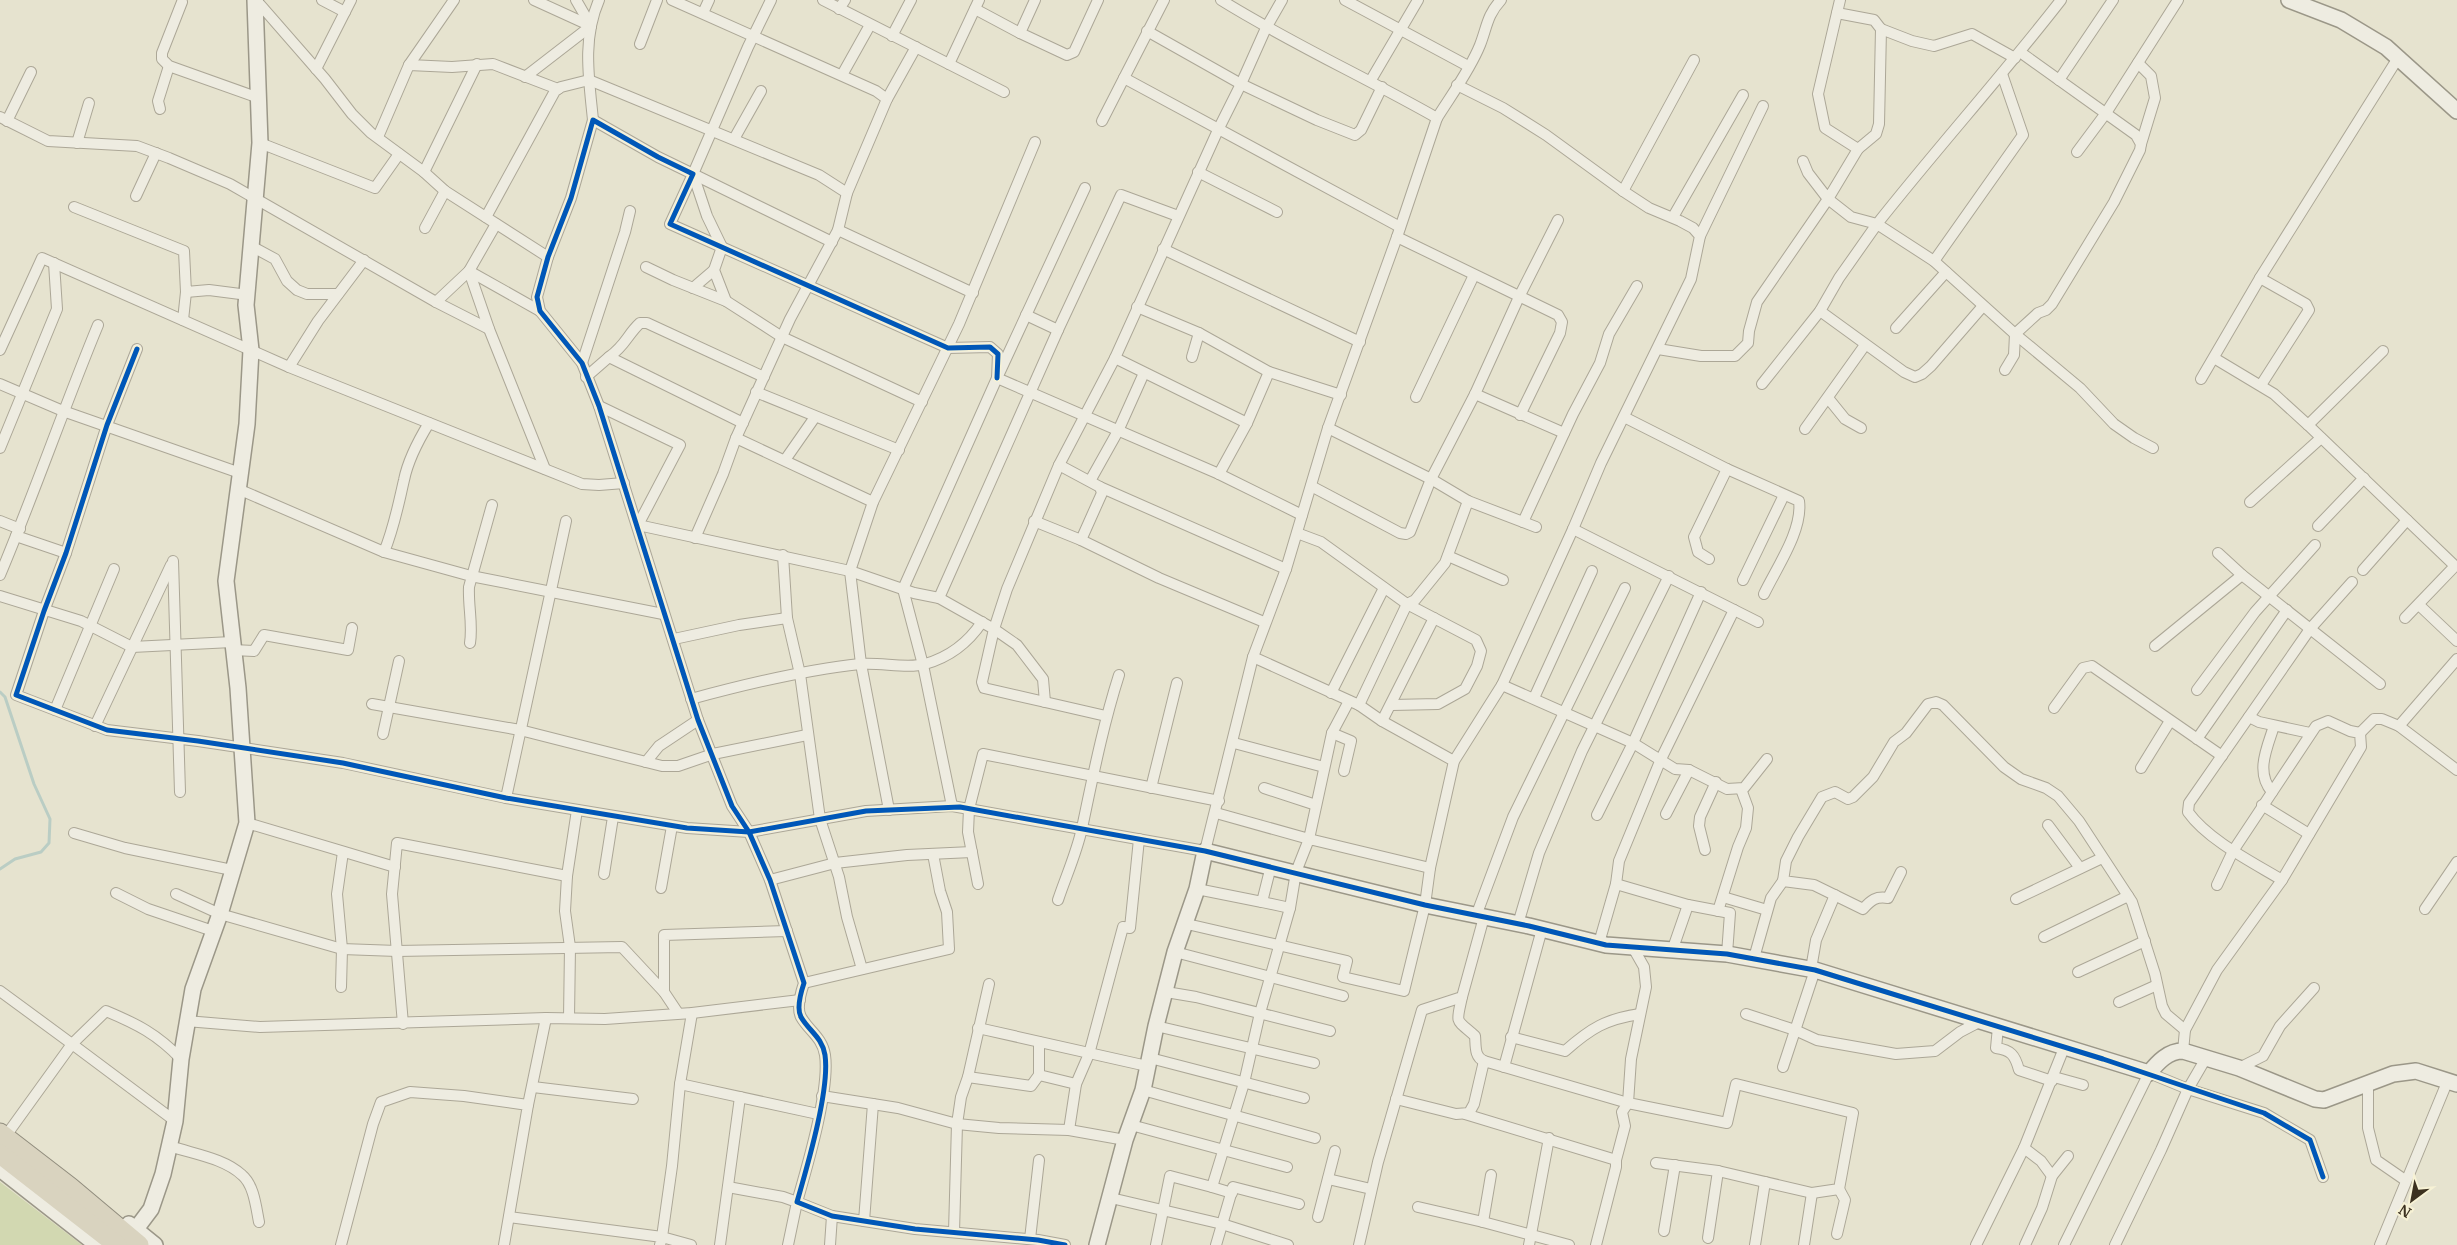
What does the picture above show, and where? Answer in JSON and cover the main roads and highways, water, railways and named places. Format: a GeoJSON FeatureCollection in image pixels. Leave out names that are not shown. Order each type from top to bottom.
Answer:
{"type":"FeatureCollection","features":[{"type":"Feature","properties":{"kind":"highway"},"geometry":{"type":"LineString","coordinates":[[3,1136],[129,1240]]}},
{"type":"Feature","properties":{"kind":"waterway"},"geometry":{"type":"LineString","coordinates":[[0,692],[5,697],[34,784],[50,819],[49,843],[41,852],[15,859],[0,869]]}}]}
